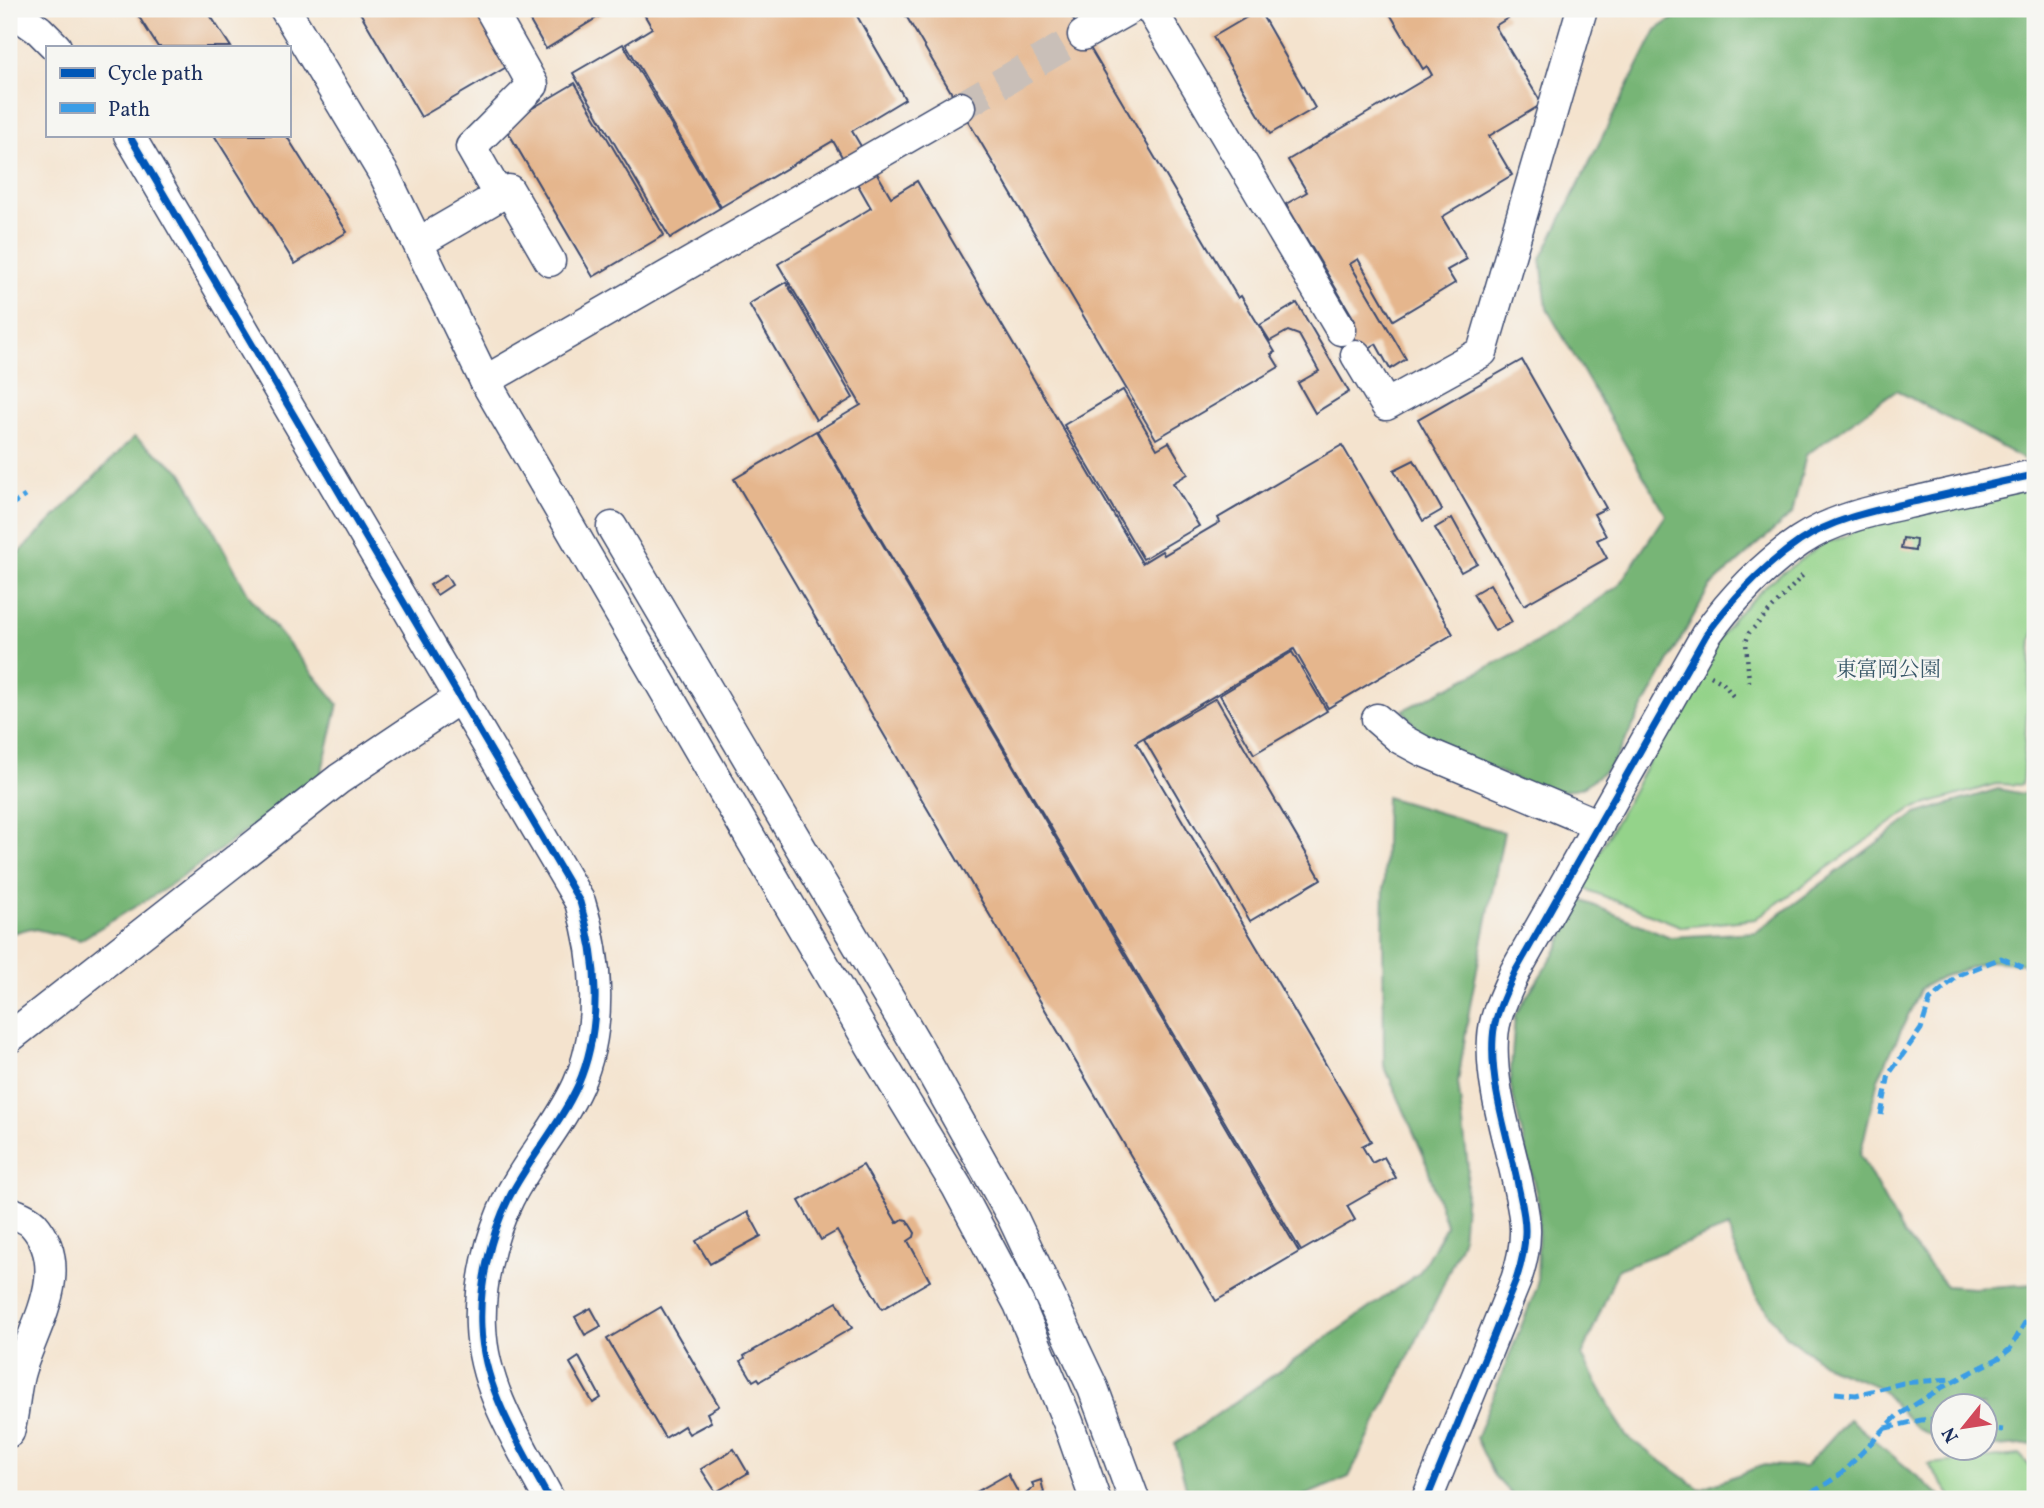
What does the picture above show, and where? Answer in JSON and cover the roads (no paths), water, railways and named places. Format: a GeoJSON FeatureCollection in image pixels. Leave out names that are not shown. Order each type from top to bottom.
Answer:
{"type":"FeatureCollection","features":[{"type":"Feature","properties":{"kind":"street"},"geometry":{"type":"LineString","coordinates":[[9,9],[56,46]]}},
{"type":"Feature","properties":{"kind":"street"},"geometry":{"type":"LineString","coordinates":[[285,9],[385,176],[485,381],[866,1038],[957,1187],[1019,1304],[1068,1422],[1095,1499]]}},
{"type":"Feature","properties":{"kind":"street"},"geometry":{"type":"LineString","coordinates":[[490,9],[533,85],[471,147],[499,196]]}},
{"type":"Feature","properties":{"kind":"street"},"geometry":{"type":"LineString","coordinates":[[1083,35],[1129,9]]}},
{"type":"Feature","properties":{"kind":"street"},"geometry":{"type":"LineString","coordinates":[[1151,9],[1341,330]]}},
{"type":"Feature","properties":{"kind":"street"},"geometry":{"type":"LineString","coordinates":[[1356,355],[1385,405],[1482,352],[1581,9]]}},
{"type":"Feature","properties":{"kind":"street"},"geometry":{"type":"LineString","coordinates":[[485,381],[960,107]]}},
{"type":"Feature","properties":{"kind":"street"},"geometry":{"type":"LineString","coordinates":[[130,136],[580,902],[593,956],[595,985],[592,1032],[579,1084],[509,1198],[489,1254],[481,1328],[493,1387],[549,1499]]}},
{"type":"Feature","properties":{"kind":"street"},"geometry":{"type":"LineString","coordinates":[[418,243],[509,190],[550,261]]}},
{"type":"Feature","properties":{"kind":"street"},"geometry":{"type":"LineString","coordinates":[[1427,1499],[1516,1280],[1522,1258],[1525,1231],[1496,1084],[1493,1035],[1501,1002],[1515,972],[1706,635],[1727,607],[1769,564],[1802,540],[1832,525],[1861,514],[2035,475]]}},
{"type":"Feature","properties":{"kind":"street"},"geometry":{"type":"LineString","coordinates":[[612,527],[915,1042],[1012,1216],[1093,1388],[1134,1499]]}},
{"type":"Feature","properties":{"kind":"street"},"geometry":{"type":"LineString","coordinates":[[9,1038],[339,779],[461,697]]}},
{"type":"Feature","properties":{"kind":"street"},"geometry":{"type":"LineString","coordinates":[[1377,719],[1399,738],[1423,751],[1599,825]]}},
{"type":"Feature","properties":{"kind":"street"},"geometry":{"type":"LineString","coordinates":[[936,1153],[966,1135]]}},
{"type":"Feature","properties":{"kind":"street"},"geometry":{"type":"LineString","coordinates":[[9,1211],[31,1222],[50,1256],[52,1273],[49,1291],[20,1370],[10,1420]]}},
{"type":"Feature","properties":{"kind":"tunnel"},"geometry":{"type":"LineString","coordinates":[[960,107],[1083,35]]}},
{"type":"Feature","properties":{"kind":"park label","name":"東富岡公園"},"geometry":{"type":"Point","coordinates":[1888,670]}}]}
